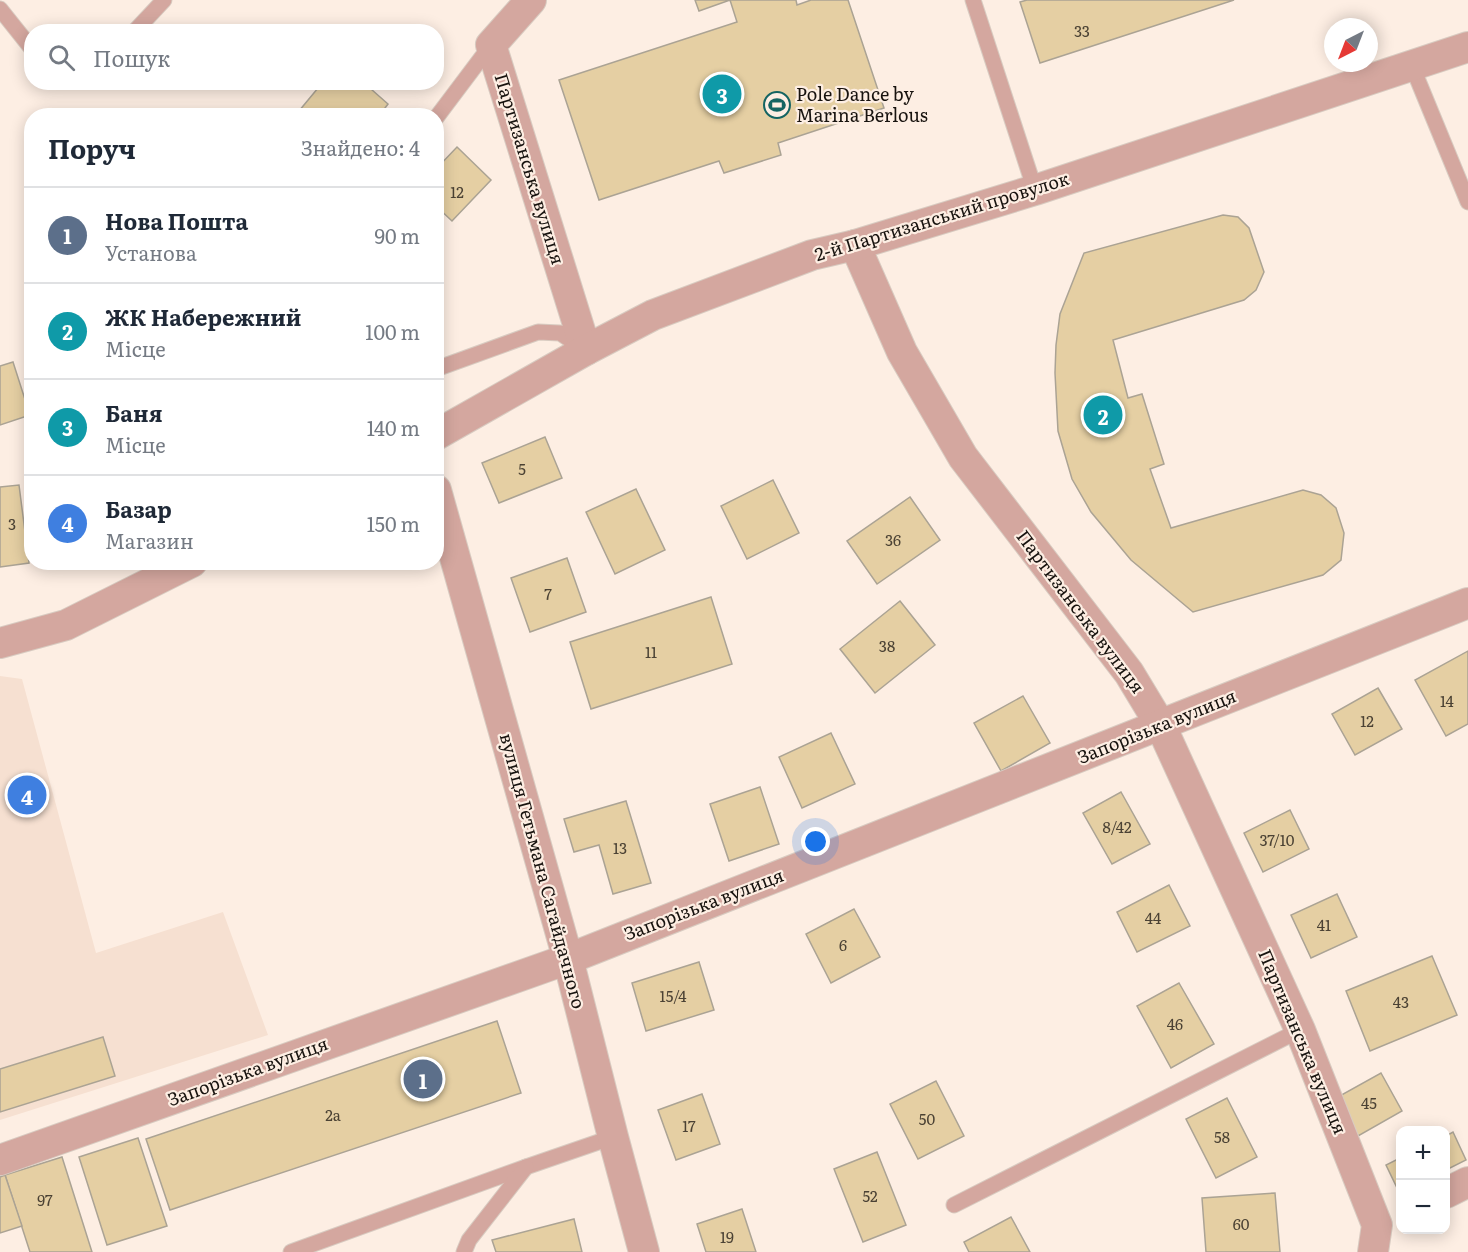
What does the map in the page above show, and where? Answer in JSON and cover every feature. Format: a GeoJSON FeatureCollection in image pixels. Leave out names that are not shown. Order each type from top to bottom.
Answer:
{"type":"FeatureCollection","features":[{"type":"Feature","properties":{"kind":"street"},"geometry":{"type":"LineString","coordinates":[[491,45],[531,0]]}},
{"type":"Feature","properties":{"kind":"street","name":"Партизанська вулиця"},"geometry":{"type":"LineString","coordinates":[[491,45],[586,350]]}},
{"type":"Feature","properties":{"kind":"street","name":"2-й Партизанський провулок"},"geometry":{"type":"LineString","coordinates":[[444,430],[653,315],[812,255],[855,245],[1035,190],[1468,47]]}},
{"type":"Feature","properties":{"kind":"street","name":"Партизанська вулиця"},"geometry":{"type":"LineString","coordinates":[[855,245],[902,352],[963,457],[1129,674],[1161,726],[1300,1030],[1384,1231]]}},
{"type":"Feature","properties":{"kind":"street","name":"вулиця Гетьмана Сагайдачного"},"geometry":{"type":"LineString","coordinates":[[444,518],[568,959],[644,1252]]}},
{"type":"Feature","properties":{"kind":"street"},"geometry":{"type":"LineString","coordinates":[[0,643],[66,625],[176,570]]}},
{"type":"Feature","properties":{"kind":"street","name":"Запорізька вулиця"},"geometry":{"type":"LineString","coordinates":[[0,1160],[568,959],[1468,603]]}},
{"type":"Feature","properties":{"kind":"street"},"geometry":{"type":"LineString","coordinates":[[1450,1191],[1468,1182]]}},
{"type":"Feature","properties":{"kind":"lane"},"geometry":{"type":"LineString","coordinates":[[142,24],[164,0]]}},
{"type":"Feature","properties":{"kind":"lane"},"geometry":{"type":"LineString","coordinates":[[973,0],[1035,190]]}},
{"type":"Feature","properties":{"kind":"lane"},"geometry":{"type":"LineString","coordinates":[[0,9],[24,39]]}},
{"type":"Feature","properties":{"kind":"lane"},"geometry":{"type":"LineString","coordinates":[[444,108],[491,45]]}},
{"type":"Feature","properties":{"kind":"lane"},"geometry":{"type":"LineString","coordinates":[[1412,66],[1468,201]]}},
{"type":"Feature","properties":{"kind":"lane"},"geometry":{"type":"LineString","coordinates":[[444,366],[538,332],[560,333],[586,350]]}},
{"type":"Feature","properties":{"kind":"lane"},"geometry":{"type":"LineString","coordinates":[[954,1205],[1300,1030]]}},
{"type":"Feature","properties":{"kind":"lane"},"geometry":{"type":"LineString","coordinates":[[291,1252],[613,1137]]}},
{"type":"Feature","properties":{"kind":"lane"},"geometry":{"type":"LineString","coordinates":[[464,1252],[470,1240],[526,1167]]}},
{"type":"Feature","properties":{"kind":"shaded area"},"geometry":{"type":"Polygon","coordinates":[[[0,676],[22,679],[96,953],[223,912],[268,1035],[0,1120],[0,676]]]}},
{"type":"Feature","properties":{"kind":"building"},"geometry":{"type":"Polygon","coordinates":[[[695,0],[730,0],[699,11],[695,0]]]}},
{"type":"Feature","properties":{"kind":"building"},"geometry":{"type":"Polygon","coordinates":[[[730,0],[796,0],[797,5],[811,0],[848,0],[884,108],[778,143],[781,155],[724,173],[719,161],[599,200],[559,80],[737,22],[730,0]]]}},
{"type":"Feature","properties":{"kind":"building"},"geometry":{"type":"Polygon","coordinates":[[[1027,0],[1234,0],[1040,63],[1020,2],[1027,0]]]}},
{"type":"Feature","properties":{"kind":"building"},"geometry":{"type":"Polygon","coordinates":[[[316,90],[372,90],[388,104],[385,108],[301,108],[316,90]]]}},
{"type":"Feature","properties":{"kind":"building"},"geometry":{"type":"Polygon","coordinates":[[[457,147],[491,180],[452,221],[444,214],[444,161],[457,147]]]}},
{"type":"Feature","properties":{"kind":"building"},"geometry":{"type":"Polygon","coordinates":[[[1223,215],[1238,217],[1249,228],[1264,272],[1256,290],[1244,300],[1113,340],[1128,398],[1142,394],[1164,464],[1150,469],[1171,528],[1303,490],[1321,495],[1336,508],[1344,533],[1341,560],[1323,575],[1193,612],[1131,560],[1091,512],[1072,479],[1058,431],[1056,345],[1060,314],[1084,253],[1223,215]]]}},
{"type":"Feature","properties":{"kind":"building"},"geometry":{"type":"Polygon","coordinates":[[[13,362],[24,396],[24,417],[0,425],[0,366],[13,362]]]}},
{"type":"Feature","properties":{"kind":"building"},"geometry":{"type":"Polygon","coordinates":[[[545,437],[562,478],[499,503],[482,463],[545,437]]]}},
{"type":"Feature","properties":{"kind":"building"},"geometry":{"type":"Polygon","coordinates":[[[773,480],[799,533],[747,559],[721,506],[773,480]]]}},
{"type":"Feature","properties":{"kind":"building"},"geometry":{"type":"Polygon","coordinates":[[[19,485],[24,524],[24,564],[0,567],[0,487],[19,485]]]}},
{"type":"Feature","properties":{"kind":"building"},"geometry":{"type":"Polygon","coordinates":[[[636,489],[665,550],[615,574],[586,512],[636,489]]]}},
{"type":"Feature","properties":{"kind":"building"},"geometry":{"type":"Polygon","coordinates":[[[910,497],[940,540],[877,584],[847,541],[910,497]]]}},
{"type":"Feature","properties":{"kind":"building"},"geometry":{"type":"Polygon","coordinates":[[[567,558],[586,612],[530,632],[511,578],[567,558]]]}},
{"type":"Feature","properties":{"kind":"building"},"geometry":{"type":"Polygon","coordinates":[[[711,597],[732,664],[591,709],[570,642],[711,597]]]}},
{"type":"Feature","properties":{"kind":"building"},"geometry":{"type":"Polygon","coordinates":[[[900,601],[935,645],[875,693],[840,649],[900,601]]]}},
{"type":"Feature","properties":{"kind":"building"},"geometry":{"type":"Polygon","coordinates":[[[1468,651],[1468,724],[1446,736],[1415,680],[1468,651]]]}},
{"type":"Feature","properties":{"kind":"building"},"geometry":{"type":"Polygon","coordinates":[[[1378,688],[1402,729],[1355,755],[1332,714],[1378,688]]]}},
{"type":"Feature","properties":{"kind":"building"},"geometry":{"type":"Polygon","coordinates":[[[1023,696],[1050,743],[1001,771],[974,723],[1023,696]]]}},
{"type":"Feature","properties":{"kind":"building"},"geometry":{"type":"Polygon","coordinates":[[[831,733],[855,784],[802,808],[779,757],[831,733]]]}},
{"type":"Feature","properties":{"kind":"building"},"geometry":{"type":"Polygon","coordinates":[[[760,787],[779,844],[729,861],[710,804],[760,787]]]}},
{"type":"Feature","properties":{"kind":"building"},"geometry":{"type":"Polygon","coordinates":[[[1121,792],[1150,844],[1112,864],[1083,813],[1121,792]]]}},
{"type":"Feature","properties":{"kind":"building"},"geometry":{"type":"Polygon","coordinates":[[[626,801],[651,883],[613,894],[599,845],[574,852],[564,819],[626,801]]]}},
{"type":"Feature","properties":{"kind":"building"},"geometry":{"type":"Polygon","coordinates":[[[1290,810],[1309,849],[1263,872],[1244,833],[1290,810]]]}},
{"type":"Feature","properties":{"kind":"building"},"geometry":{"type":"Polygon","coordinates":[[[1169,885],[1190,926],[1137,952],[1117,912],[1169,885]]]}},
{"type":"Feature","properties":{"kind":"building"},"geometry":{"type":"Polygon","coordinates":[[[1337,894],[1357,937],[1311,958],[1291,915],[1337,894]]]}},
{"type":"Feature","properties":{"kind":"building"},"geometry":{"type":"Polygon","coordinates":[[[854,909],[880,957],[831,983],[806,934],[854,909]]]}},
{"type":"Feature","properties":{"kind":"building"},"geometry":{"type":"Polygon","coordinates":[[[1432,956],[1457,1015],[1370,1051],[1346,991],[1432,956]]]}},
{"type":"Feature","properties":{"kind":"building"},"geometry":{"type":"Polygon","coordinates":[[[699,962],[714,1010],[646,1031],[632,983],[699,962]]]}},
{"type":"Feature","properties":{"kind":"building"},"geometry":{"type":"Polygon","coordinates":[[[1179,983],[1214,1044],[1171,1068],[1137,1006],[1179,983]]]}},
{"type":"Feature","properties":{"kind":"building"},"geometry":{"type":"Polygon","coordinates":[[[497,1021],[521,1093],[170,1210],[146,1139],[497,1021]]]}},
{"type":"Feature","properties":{"kind":"building"},"geometry":{"type":"Polygon","coordinates":[[[103,1037],[115,1076],[0,1112],[0,1069],[103,1037]]]}},
{"type":"Feature","properties":{"kind":"building"},"geometry":{"type":"Polygon","coordinates":[[[1381,1073],[1402,1111],[1358,1136],[1336,1098],[1381,1073]]]}},
{"type":"Feature","properties":{"kind":"building"},"geometry":{"type":"Polygon","coordinates":[[[936,1081],[964,1136],[918,1159],[890,1104],[936,1081]]]}},
{"type":"Feature","properties":{"kind":"building"},"geometry":{"type":"Polygon","coordinates":[[[702,1094],[720,1144],[676,1160],[658,1110],[702,1094]]]}},
{"type":"Feature","properties":{"kind":"building"},"geometry":{"type":"Polygon","coordinates":[[[1227,1098],[1257,1157],[1216,1178],[1186,1119],[1227,1098]]]}},
{"type":"Feature","properties":{"kind":"building"},"geometry":{"type":"Polygon","coordinates":[[[1453,1132],[1466,1160],[1450,1168],[1450,1134],[1453,1132]]]}},
{"type":"Feature","properties":{"kind":"building"},"geometry":{"type":"Polygon","coordinates":[[[138,1138],[167,1226],[107,1245],[79,1157],[138,1138]]]}},
{"type":"Feature","properties":{"kind":"building"},"geometry":{"type":"Polygon","coordinates":[[[877,1152],[906,1225],[863,1242],[834,1169],[877,1152]]]}},
{"type":"Feature","properties":{"kind":"building"},"geometry":{"type":"Polygon","coordinates":[[[62,1157],[92,1252],[30,1252],[5,1175],[62,1157]]]}},
{"type":"Feature","properties":{"kind":"building"},"geometry":{"type":"Polygon","coordinates":[[[1396,1160],[1396,1186],[1386,1165],[1396,1160]]]}},
{"type":"Feature","properties":{"kind":"building"},"geometry":{"type":"Polygon","coordinates":[[[5,1175],[22,1226],[0,1233],[0,1177],[5,1175]]]}},
{"type":"Feature","properties":{"kind":"building"},"geometry":{"type":"Polygon","coordinates":[[[1275,1193],[1280,1252],[1206,1252],[1202,1198],[1275,1193]]]}},
{"type":"Feature","properties":{"kind":"building"},"geometry":{"type":"Polygon","coordinates":[[[742,1209],[756,1252],[706,1252],[697,1224],[742,1209]]]}},
{"type":"Feature","properties":{"kind":"building"},"geometry":{"type":"Polygon","coordinates":[[[1011,1217],[1030,1252],[969,1252],[964,1242],[1011,1217]]]}},
{"type":"Feature","properties":{"kind":"building"},"geometry":{"type":"Polygon","coordinates":[[[574,1219],[582,1252],[496,1252],[492,1240],[574,1219]]]}},
{"type":"Feature","properties":{"kind":"place","name":"Баня"},"geometry":{"type":"Point","coordinates":[722,94]}},
{"type":"Feature","properties":{"kind":"place","name":"Pole Dance by Marina Berlous"},"geometry":{"type":"Point","coordinates":[777,105]}},
{"type":"Feature","properties":{"kind":"place","name":"ЖК Набережний"},"geometry":{"type":"Point","coordinates":[1103,415]}},
{"type":"Feature","properties":{"kind":"place","name":"Базар"},"geometry":{"type":"Point","coordinates":[27,795]}},
{"type":"Feature","properties":{"kind":"place","name":"Нова Пошта"},"geometry":{"type":"Point","coordinates":[423,1079]}}]}
